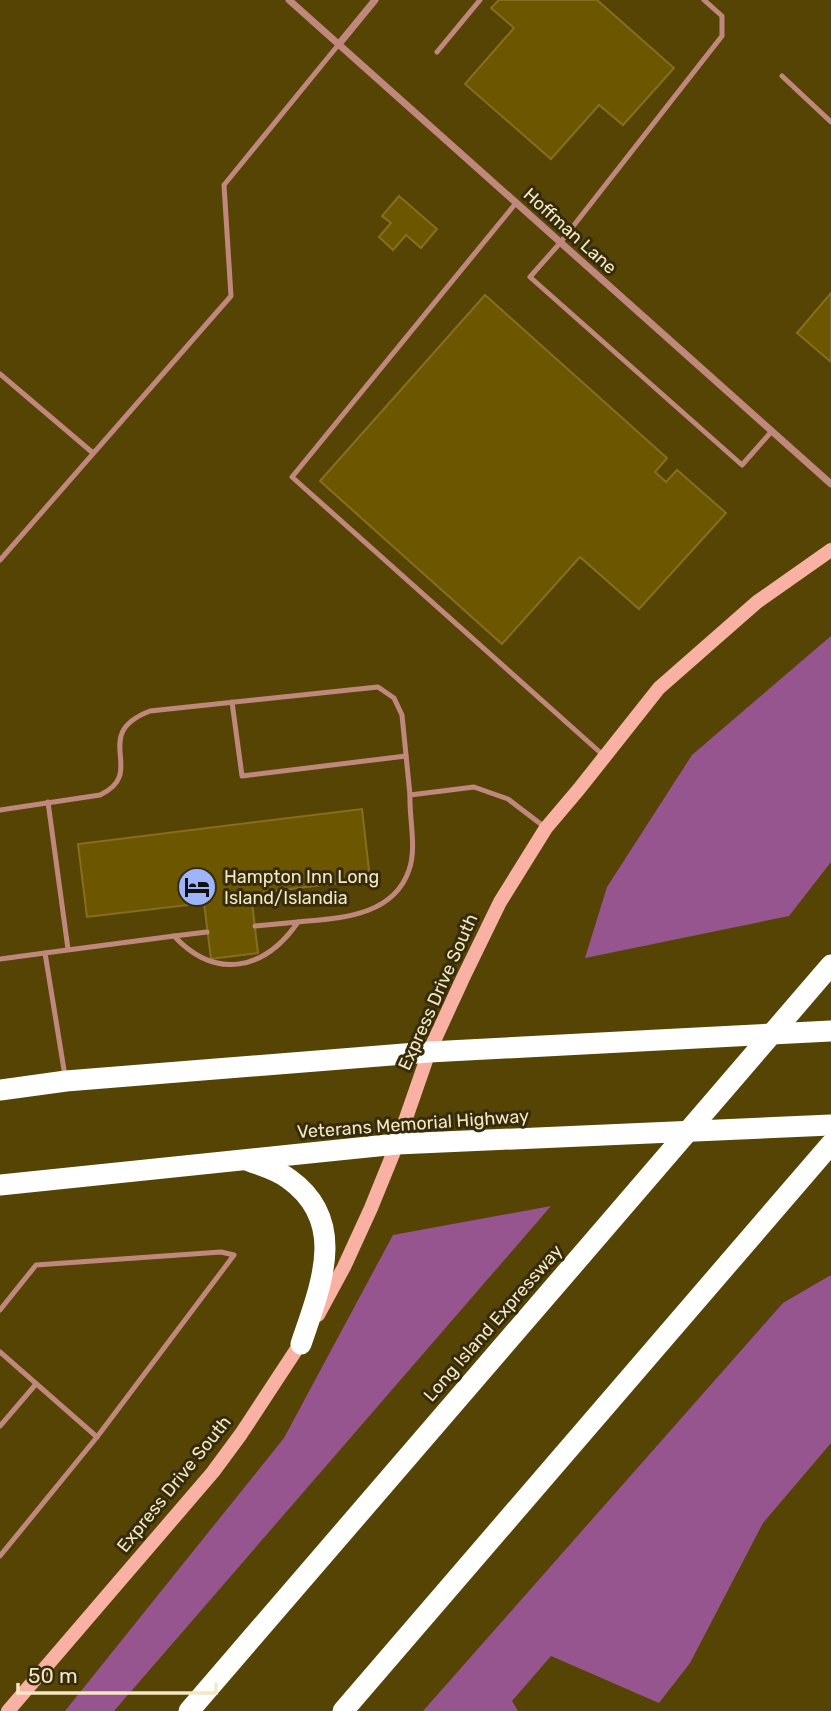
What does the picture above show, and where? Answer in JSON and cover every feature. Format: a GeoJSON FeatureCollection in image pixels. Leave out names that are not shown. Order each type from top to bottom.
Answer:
{"type":"FeatureCollection","features":[{"type":"Feature","properties":{"kind":"highway","name":"Long Island Expressway"},"geometry":{"type":"LineString","coordinates":[[189,1711],[831,965]]}},
{"type":"Feature","properties":{"kind":"highway"},"geometry":{"type":"LineString","coordinates":[[0,1090],[66,1081],[429,1052],[831,1031]]}},
{"type":"Feature","properties":{"kind":"highway","name":"Veterans Memorial Highway"},"geometry":{"type":"LineString","coordinates":[[0,1185],[397,1144],[831,1125]]}},
{"type":"Feature","properties":{"kind":"highway"},"geometry":{"type":"LineString","coordinates":[[343,1711],[831,1144]]}},
{"type":"Feature","properties":{"kind":"highway"},"geometry":{"type":"LineString","coordinates":[[247,1160],[288,1178],[307,1194],[319,1213],[325,1237],[325,1261],[301,1344]]}},
{"type":"Feature","properties":{"kind":"main road","name":"Express Drive South"},"geometry":{"type":"LineString","coordinates":[[8,1711],[213,1472],[301,1344],[344,1267],[397,1144],[429,1052],[500,902],[546,828],[659,688],[757,603],[831,550]]}},
{"type":"Feature","properties":{"kind":"street","name":"Hoffman Lane"},"geometry":{"type":"LineString","coordinates":[[289,0],[831,484]]}},
{"type":"Feature","properties":{"kind":"street"},"geometry":{"type":"LineString","coordinates":[[339,44],[375,0]]}},
{"type":"Feature","properties":{"kind":"lane"},"geometry":{"type":"LineString","coordinates":[[437,52],[480,0]]}},
{"type":"Feature","properties":{"kind":"lane"},"geometry":{"type":"LineString","coordinates":[[704,0],[722,16],[722,36],[560,243],[530,277],[742,465],[772,431]]}},
{"type":"Feature","properties":{"kind":"lane"},"geometry":{"type":"LineString","coordinates":[[0,560],[230,296],[224,186],[339,44]]}},
{"type":"Feature","properties":{"kind":"lane"},"geometry":{"type":"LineString","coordinates":[[782,76],[831,122]]}},
{"type":"Feature","properties":{"kind":"lane"},"geometry":{"type":"LineString","coordinates":[[516,203],[292,477],[605,757]]}},
{"type":"Feature","properties":{"kind":"lane"},"geometry":{"type":"LineString","coordinates":[[0,374],[93,453]]}},
{"type":"Feature","properties":{"kind":"lane"},"geometry":{"type":"LineString","coordinates":[[0,810],[100,795],[110,790],[120,773],[118,744],[123,727],[135,717],[150,711],[378,687],[394,698],[402,715],[410,795],[412,846],[409,871],[395,894],[375,910],[340,918],[255,926]]}},
{"type":"Feature","properties":{"kind":"lane"},"geometry":{"type":"LineString","coordinates":[[232,702],[242,776],[406,756]]}},
{"type":"Feature","properties":{"kind":"lane"},"geometry":{"type":"LineString","coordinates":[[410,795],[474,787],[508,799],[546,828]]}},
{"type":"Feature","properties":{"kind":"lane"},"geometry":{"type":"LineString","coordinates":[[48,803],[68,949]]}},
{"type":"Feature","properties":{"kind":"lane"},"geometry":{"type":"LineString","coordinates":[[174,936],[189,951],[209,962],[235,965],[262,957],[284,942],[298,922]]}},
{"type":"Feature","properties":{"kind":"lane"},"geometry":{"type":"LineString","coordinates":[[0,959],[207,932]]}},
{"type":"Feature","properties":{"kind":"lane"},"geometry":{"type":"LineString","coordinates":[[46,953],[66,1081]]}},
{"type":"Feature","properties":{"kind":"lane"},"geometry":{"type":"LineString","coordinates":[[0,1310],[36,1265],[221,1252],[234,1255],[97,1437],[0,1556]]}},
{"type":"Feature","properties":{"kind":"lane"},"geometry":{"type":"LineString","coordinates":[[0,1352],[97,1437]]}},
{"type":"Feature","properties":{"kind":"lane"},"geometry":{"type":"LineString","coordinates":[[0,1426],[36,1384]]}},
{"type":"Feature","properties":{"kind":"shaded area"},"geometry":{"type":"Polygon","coordinates":[[[831,636],[831,862],[789,916],[585,958],[607,887],[692,755],[831,636]]]}},
{"type":"Feature","properties":{"kind":"shaded area"},"geometry":{"type":"Polygon","coordinates":[[[551,1206],[114,1711],[65,1711],[284,1438],[393,1235],[551,1206]]]}},
{"type":"Feature","properties":{"kind":"shaded area"},"geometry":{"type":"Polygon","coordinates":[[[831,1275],[831,1443],[763,1523],[690,1663],[659,1703],[551,1656],[512,1701],[518,1711],[423,1711],[783,1303],[831,1275]]]}},
{"type":"Feature","properties":{"kind":"building"},"geometry":{"type":"Polygon","coordinates":[[[499,0],[597,0],[674,68],[623,125],[599,105],[551,159],[465,84],[514,28],[491,8],[499,0]]]}},
{"type":"Feature","properties":{"kind":"building"},"geometry":{"type":"Polygon","coordinates":[[[399,196],[437,229],[421,248],[406,235],[393,250],[379,237],[391,223],[382,216],[399,196]]]}},
{"type":"Feature","properties":{"kind":"building"},"geometry":{"type":"Polygon","coordinates":[[[831,293],[831,362],[797,333],[831,293]]]}},
{"type":"Feature","properties":{"kind":"building"},"geometry":{"type":"Polygon","coordinates":[[[485,295],[667,458],[655,472],[666,482],[677,470],[726,513],[639,609],[580,557],[502,644],[320,481],[485,295]]]}},
{"type":"Feature","properties":{"kind":"building","name":"Hampton Inn Long Island/Islandia"},"geometry":{"type":"Polygon","coordinates":[[[362,809],[370,879],[251,894],[258,953],[211,959],[204,903],[87,917],[78,844],[362,809]]]}},
{"type":"Feature","properties":{"kind":"place","name":"Hampton Inn Long Island/Islandia"},"geometry":{"type":"Point","coordinates":[197,887]}}]}
